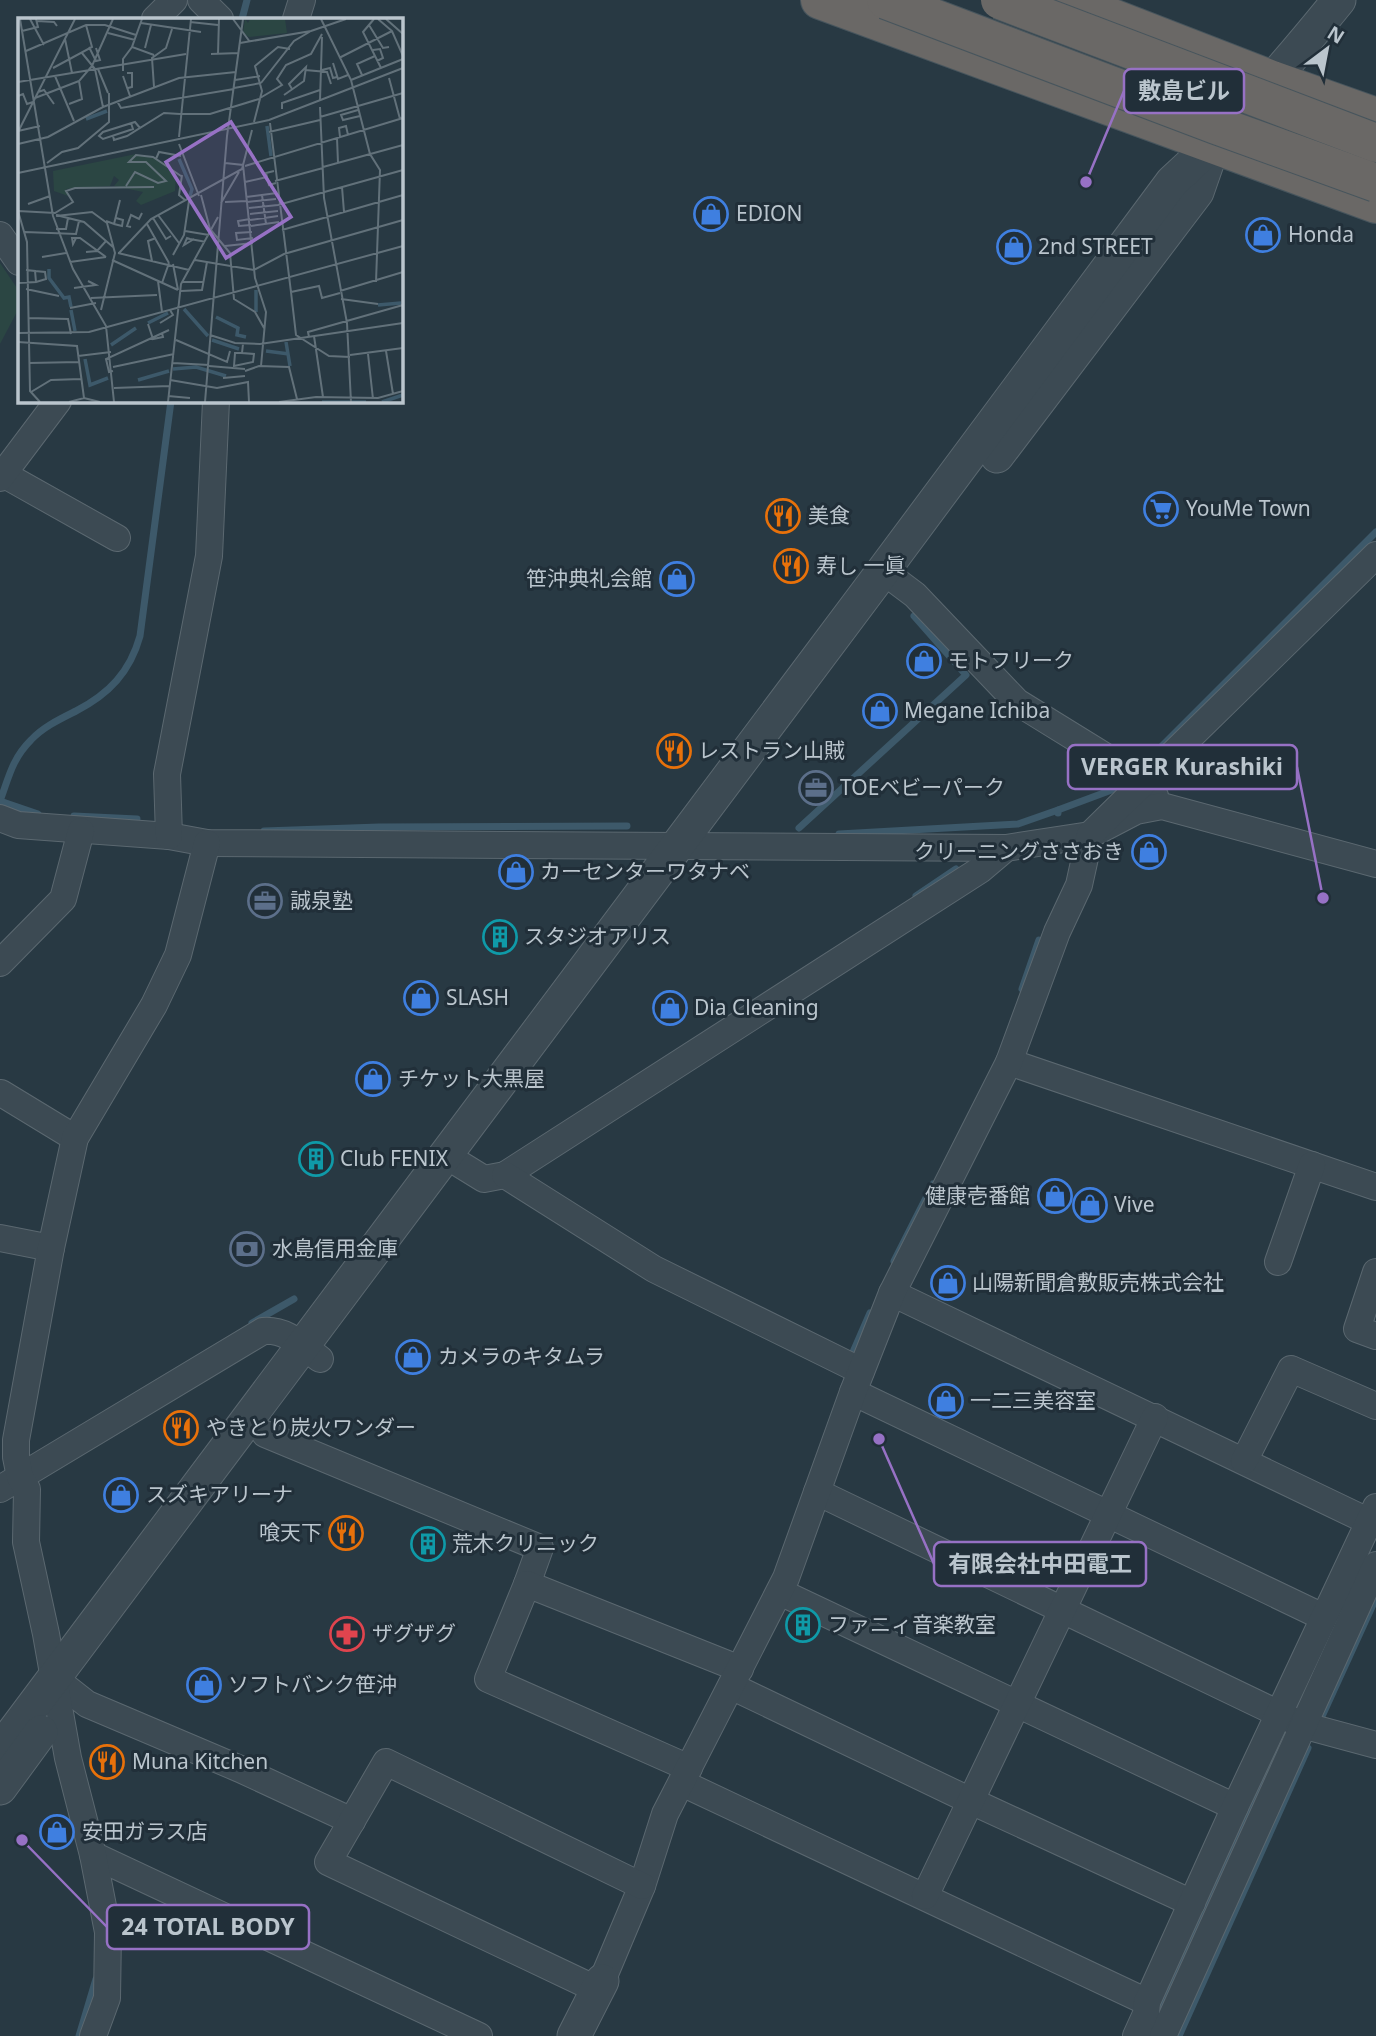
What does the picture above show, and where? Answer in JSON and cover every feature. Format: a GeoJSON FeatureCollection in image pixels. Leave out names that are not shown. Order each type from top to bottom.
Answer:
{"type":"FeatureCollection","features":[{"type":"Feature","properties":{"kind":"highway"},"geometry":{"type":"LineString","coordinates":[[820,0],[1376,204]]}},
{"type":"Feature","properties":{"kind":"highway"},"geometry":{"type":"LineString","coordinates":[[886,0],[1376,183]]}},
{"type":"Feature","properties":{"kind":"highway"},"geometry":{"type":"LineString","coordinates":[[1000,0],[1376,143]]}},
{"type":"Feature","properties":{"kind":"highway"},"geometry":{"type":"LineString","coordinates":[[1066,0],[1376,117]]}},
{"type":"Feature","properties":{"kind":"street"},"geometry":{"type":"LineString","coordinates":[[156,18],[174,0]]}},
{"type":"Feature","properties":{"kind":"street"},"geometry":{"type":"LineString","coordinates":[[201,0],[219,18]]}},
{"type":"Feature","properties":{"kind":"street"},"geometry":{"type":"LineString","coordinates":[[296,18],[302,0]]}},
{"type":"Feature","properties":{"kind":"street"},"geometry":{"type":"LineString","coordinates":[[0,1788],[61,1692],[454,1161],[892,577],[1172,182],[1214,144],[1339,0]]}},
{"type":"Feature","properties":{"kind":"street"},"geometry":{"type":"LineString","coordinates":[[0,235],[18,261]]}},
{"type":"Feature","properties":{"kind":"street"},"geometry":{"type":"LineString","coordinates":[[57,402],[1,476],[117,538]]}},
{"type":"Feature","properties":{"kind":"street"},"geometry":{"type":"LineString","coordinates":[[169,836],[167,774],[209,556],[216,402]]}},
{"type":"Feature","properties":{"kind":"street"},"geometry":{"type":"LineString","coordinates":[[574,2036],[600,1985],[642,1886],[665,1814],[780,1592],[892,1293],[1009,1062],[1057,932],[1079,885],[1090,835],[1376,555]]}},
{"type":"Feature","properties":{"kind":"street"},"geometry":{"type":"LineString","coordinates":[[892,577],[915,595],[1017,702],[1144,781],[1162,806]]}},
{"type":"Feature","properties":{"kind":"street"},"geometry":{"type":"LineString","coordinates":[[0,818],[18,825],[169,836],[206,843],[1006,848],[1090,835],[1136,811],[1162,806],[1376,864]]}},
{"type":"Feature","properties":{"kind":"street"},"geometry":{"type":"LineString","coordinates":[[0,963],[63,899],[81,831]]}},
{"type":"Feature","properties":{"kind":"street"},"geometry":{"type":"LineString","coordinates":[[10,1483],[51,1248],[75,1138],[154,1005],[178,955],[206,843]]}},
{"type":"Feature","properties":{"kind":"street"},"geometry":{"type":"LineString","coordinates":[[454,1161],[484,1180],[505,1175],[980,870],[1006,848]]}},
{"type":"Feature","properties":{"kind":"street"},"geometry":{"type":"LineString","coordinates":[[1009,1062],[1376,1187]]}},
{"type":"Feature","properties":{"kind":"street"},"geometry":{"type":"LineString","coordinates":[[1,1093],[75,1138]]}},
{"type":"Feature","properties":{"kind":"street"},"geometry":{"type":"LineString","coordinates":[[1278,1262],[1312,1165]]}},
{"type":"Feature","properties":{"kind":"street"},"geometry":{"type":"LineString","coordinates":[[505,1175],[654,1269],[857,1382],[1107,1515],[1323,1617]]}},
{"type":"Feature","properties":{"kind":"street"},"geometry":{"type":"LineString","coordinates":[[0,1238],[51,1248]]}},
{"type":"Feature","properties":{"kind":"street"},"geometry":{"type":"LineString","coordinates":[[1376,1272],[1357,1329],[1376,1336]]}},
{"type":"Feature","properties":{"kind":"street"},"geometry":{"type":"LineString","coordinates":[[892,1293],[1244,1461],[1374,1519],[1323,1617],[1263,1817],[1163,2036]]}},
{"type":"Feature","properties":{"kind":"street"},"geometry":{"type":"LineString","coordinates":[[10,1483],[263,1331],[276,1330],[312,1352]]}},
{"type":"Feature","properties":{"kind":"street"},"geometry":{"type":"LineString","coordinates":[[0,1750],[61,1692],[265,1434],[312,1352]]}},
{"type":"Feature","properties":{"kind":"street"},"geometry":{"type":"LineString","coordinates":[[1244,1461],[1291,1369],[1376,1406]]}},
{"type":"Feature","properties":{"kind":"street"},"geometry":{"type":"LineString","coordinates":[[925,1896],[1154,1417]]}},
{"type":"Feature","properties":{"kind":"street"},"geometry":{"type":"LineString","coordinates":[[265,1434],[540,1548],[488,1679],[925,1896],[1147,2002]]}},
{"type":"Feature","properties":{"kind":"street"},"geometry":{"type":"LineString","coordinates":[[10,1483],[27,1489],[26,1542],[61,1692],[68,1758],[93,1855],[108,1932],[107,1998],[93,2036]]}},
{"type":"Feature","properties":{"kind":"street"},"geometry":{"type":"LineString","coordinates":[[817,1492],[1291,1719],[1374,1740]]}},
{"type":"Feature","properties":{"kind":"street"},"geometry":{"type":"LineString","coordinates":[[1136,2036],[1146,2014],[1147,2002],[1235,1807],[1291,1719],[1376,1565]]}},
{"type":"Feature","properties":{"kind":"street"},"geometry":{"type":"LineString","coordinates":[[527,1584],[736,1678],[971,1801],[1192,1903]]}},
{"type":"Feature","properties":{"kind":"street"},"geometry":{"type":"LineString","coordinates":[[780,1592],[1235,1807]]}},
{"type":"Feature","properties":{"kind":"street"},"geometry":{"type":"LineString","coordinates":[[61,1692],[240,1769],[352,1821]]}},
{"type":"Feature","properties":{"kind":"street"},"geometry":{"type":"LineString","coordinates":[[600,1985],[328,1862],[386,1762],[642,1886]]}},
{"type":"Feature","properties":{"kind":"street"},"geometry":{"type":"LineString","coordinates":[[93,1855],[479,2036]]}},
{"type":"Feature","properties":{"kind":"green space"},"geometry":{"type":"Polygon","coordinates":[[[0,263],[18,290],[18,310],[0,344],[0,263]]]}},
{"type":"Feature","properties":{"kind":"waterway"},"geometry":{"type":"LineString","coordinates":[[242,18],[247,0]]}},
{"type":"Feature","properties":{"kind":"waterway"},"geometry":{"type":"LineString","coordinates":[[0,801],[12,769],[25,747],[46,727],[99,697],[117,681],[136,649],[140,636],[171,402]]}},
{"type":"Feature","properties":{"kind":"waterway"},"geometry":{"type":"LineString","coordinates":[[1149,759],[1376,532]]}},
{"type":"Feature","properties":{"kind":"waterway"},"geometry":{"type":"LineString","coordinates":[[799,828],[966,675],[914,616]]}},
{"type":"Feature","properties":{"kind":"waterway"},"geometry":{"type":"LineString","coordinates":[[1058,813],[1058,810],[1117,788]]}},
{"type":"Feature","properties":{"kind":"waterway"},"geometry":{"type":"LineString","coordinates":[[0,801],[38,814]]}},
{"type":"Feature","properties":{"kind":"waterway"},"geometry":{"type":"LineString","coordinates":[[839,834],[1018,824],[1058,810]]}},
{"type":"Feature","properties":{"kind":"waterway"},"geometry":{"type":"LineString","coordinates":[[74,816],[137,819]]}},
{"type":"Feature","properties":{"kind":"waterway"},"geometry":{"type":"LineString","coordinates":[[264,831],[379,827],[627,826]]}},
{"type":"Feature","properties":{"kind":"waterway"},"geometry":{"type":"LineString","coordinates":[[916,896],[956,869]]}},
{"type":"Feature","properties":{"kind":"waterway"},"geometry":{"type":"LineString","coordinates":[[1022,989],[1039,940]]}},
{"type":"Feature","properties":{"kind":"waterway"},"geometry":{"type":"LineString","coordinates":[[894,1261],[933,1184]]}},
{"type":"Feature","properties":{"kind":"waterway"},"geometry":{"type":"LineString","coordinates":[[252,1323],[294,1299]]}},
{"type":"Feature","properties":{"kind":"waterway"},"geometry":{"type":"LineString","coordinates":[[850,1359],[870,1313]]}},
{"type":"Feature","properties":{"kind":"waterway"},"geometry":{"type":"LineString","coordinates":[[1318,1725],[1376,1598]]}},
{"type":"Feature","properties":{"kind":"waterway"},"geometry":{"type":"LineString","coordinates":[[1179,2036],[1308,1748]]}},
{"type":"Feature","properties":{"kind":"waterway"},"geometry":{"type":"LineString","coordinates":[[1156,2018],[1276,1751]]}},
{"type":"Feature","properties":{"kind":"waterway"},"geometry":{"type":"LineString","coordinates":[[79,2036],[96,1979]]}},
{"type":"Feature","properties":{"kind":"place","name":"敷島ビル"},"geometry":{"type":"Point","coordinates":[1086,182]}},
{"type":"Feature","properties":{"kind":"place","name":"EDION"},"geometry":{"type":"Point","coordinates":[711,214]}},
{"type":"Feature","properties":{"kind":"place","name":"Honda"},"geometry":{"type":"Point","coordinates":[1263,235]}},
{"type":"Feature","properties":{"kind":"place","name":"2nd STREET"},"geometry":{"type":"Point","coordinates":[1014,247]}},
{"type":"Feature","properties":{"kind":"place","name":"YouMe Town"},"geometry":{"type":"Point","coordinates":[1161,509]}},
{"type":"Feature","properties":{"kind":"place","name":"美食"},"geometry":{"type":"Point","coordinates":[783,516]}},
{"type":"Feature","properties":{"kind":"place","name":"寿し 一眞"},"geometry":{"type":"Point","coordinates":[791,566]}},
{"type":"Feature","properties":{"kind":"place","name":"笹沖典礼会館"},"geometry":{"type":"Point","coordinates":[677,579]}},
{"type":"Feature","properties":{"kind":"place","name":"モトフリーク"},"geometry":{"type":"Point","coordinates":[924,661]}},
{"type":"Feature","properties":{"kind":"place","name":"Megane Ichiba"},"geometry":{"type":"Point","coordinates":[880,711]}},
{"type":"Feature","properties":{"kind":"place","name":"レストラン山賊"},"geometry":{"type":"Point","coordinates":[674,751]}},
{"type":"Feature","properties":{"kind":"place","name":"TOEベビーパーク"},"geometry":{"type":"Point","coordinates":[816,788]}},
{"type":"Feature","properties":{"kind":"place","name":"クリーニングささおき"},"geometry":{"type":"Point","coordinates":[1149,852]}},
{"type":"Feature","properties":{"kind":"place","name":"カーセンターワタナベ"},"geometry":{"type":"Point","coordinates":[516,872]}},
{"type":"Feature","properties":{"kind":"place","name":"VERGER Kurashiki"},"geometry":{"type":"Point","coordinates":[1323,898]}},
{"type":"Feature","properties":{"kind":"place","name":"誠泉塾"},"geometry":{"type":"Point","coordinates":[265,901]}},
{"type":"Feature","properties":{"kind":"place","name":"スタジオアリス"},"geometry":{"type":"Point","coordinates":[500,937]}},
{"type":"Feature","properties":{"kind":"place","name":"SLASH"},"geometry":{"type":"Point","coordinates":[421,998]}},
{"type":"Feature","properties":{"kind":"place","name":"Dia Cleaning"},"geometry":{"type":"Point","coordinates":[670,1008]}},
{"type":"Feature","properties":{"kind":"place","name":"チケット大黒屋"},"geometry":{"type":"Point","coordinates":[373,1079]}},
{"type":"Feature","properties":{"kind":"place","name":"Club FENIX"},"geometry":{"type":"Point","coordinates":[316,1159]}},
{"type":"Feature","properties":{"kind":"place","name":"健康壱番館"},"geometry":{"type":"Point","coordinates":[1055,1196]}},
{"type":"Feature","properties":{"kind":"place","name":"Vive"},"geometry":{"type":"Point","coordinates":[1090,1205]}},
{"type":"Feature","properties":{"kind":"place","name":"水島信用金庫"},"geometry":{"type":"Point","coordinates":[247,1249]}},
{"type":"Feature","properties":{"kind":"place","name":"山陽新聞倉敷販売株式会社"},"geometry":{"type":"Point","coordinates":[948,1283]}},
{"type":"Feature","properties":{"kind":"place","name":"カメラのキタムラ"},"geometry":{"type":"Point","coordinates":[413,1357]}},
{"type":"Feature","properties":{"kind":"place","name":"一二三美容室"},"geometry":{"type":"Point","coordinates":[946,1401]}},
{"type":"Feature","properties":{"kind":"place","name":"やきとり炭火ワンダー"},"geometry":{"type":"Point","coordinates":[181,1428]}},
{"type":"Feature","properties":{"kind":"place","name":"有限会社中田電工"},"geometry":{"type":"Point","coordinates":[879,1439]}},
{"type":"Feature","properties":{"kind":"place","name":"スズキアリーナ"},"geometry":{"type":"Point","coordinates":[121,1495]}},
{"type":"Feature","properties":{"kind":"place","name":"喰天下"},"geometry":{"type":"Point","coordinates":[346,1533]}},
{"type":"Feature","properties":{"kind":"place","name":"荒木クリニック"},"geometry":{"type":"Point","coordinates":[428,1544]}},
{"type":"Feature","properties":{"kind":"place","name":"ファニィ音楽教室"},"geometry":{"type":"Point","coordinates":[803,1625]}},
{"type":"Feature","properties":{"kind":"place","name":"ザグザグ"},"geometry":{"type":"Point","coordinates":[347,1634]}},
{"type":"Feature","properties":{"kind":"place","name":"ソフトバンク笹沖"},"geometry":{"type":"Point","coordinates":[204,1685]}},
{"type":"Feature","properties":{"kind":"place","name":"Muna Kitchen"},"geometry":{"type":"Point","coordinates":[107,1762]}},
{"type":"Feature","properties":{"kind":"place","name":"安田ガラス店"},"geometry":{"type":"Point","coordinates":[57,1832]}},
{"type":"Feature","properties":{"kind":"place","name":"24 TOTAL BODY"},"geometry":{"type":"Point","coordinates":[22,1840]}}]}
